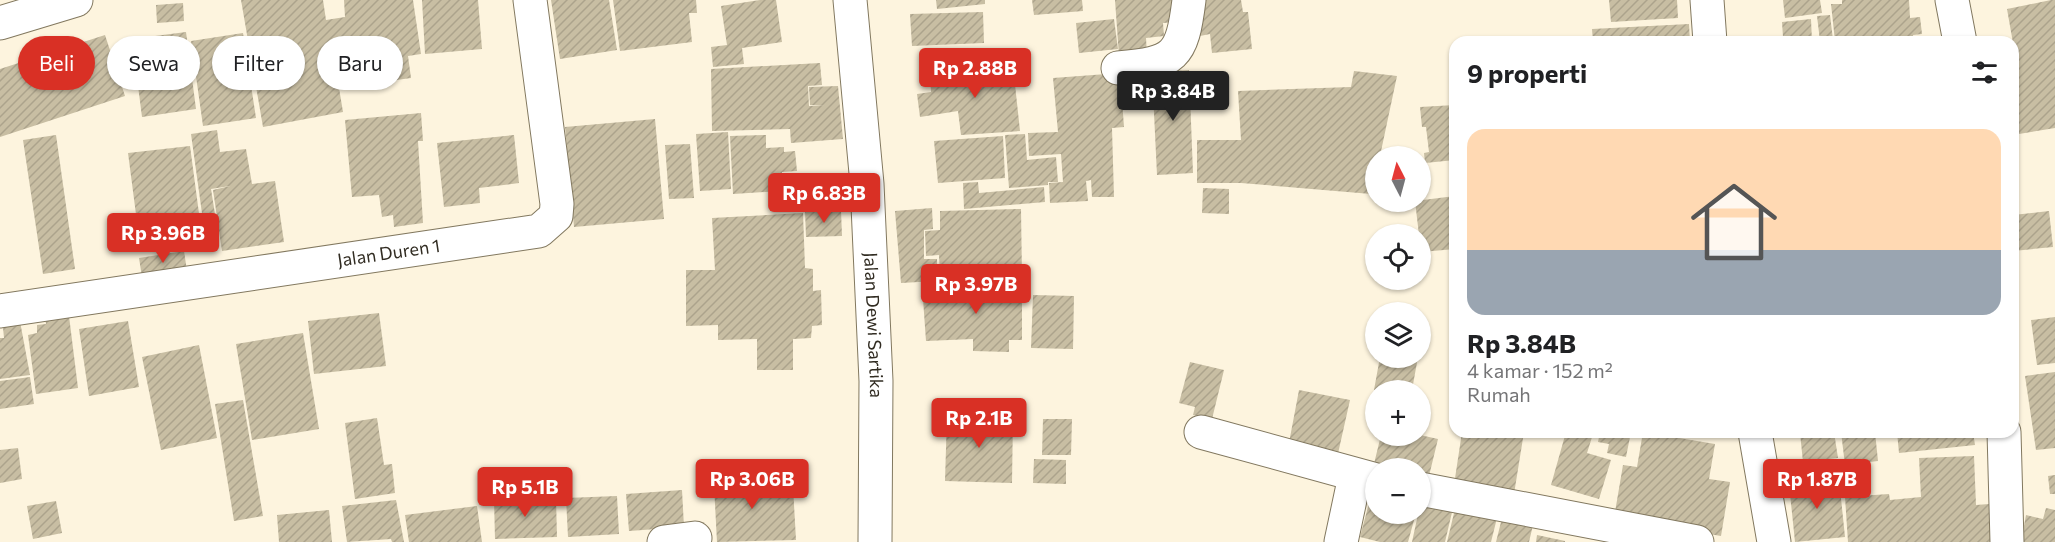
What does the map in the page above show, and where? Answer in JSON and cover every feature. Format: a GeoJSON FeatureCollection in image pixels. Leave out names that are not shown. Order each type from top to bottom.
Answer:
{"type":"FeatureCollection","features":[{"type":"Feature","properties":{"kind":"street"},"geometry":{"type":"LineString","coordinates":[[0,23],[76,0]]}},
{"type":"Feature","properties":{"kind":"street","name":"Jalan Duren 1"},"geometry":{"type":"LineString","coordinates":[[0,311],[539,231],[556,216],[557,204],[530,0]]}},
{"type":"Feature","properties":{"kind":"street","name":"Jalan Dewi Sartika"},"geometry":{"type":"LineString","coordinates":[[850,0],[867,184],[876,381],[875,542]]}},
{"type":"Feature","properties":{"kind":"street"},"geometry":{"type":"LineString","coordinates":[[1118,68],[1155,65],[1176,51],[1185,37],[1189,0]]}},
{"type":"Feature","properties":{"kind":"street"},"geometry":{"type":"LineString","coordinates":[[1707,0],[1710,36]]}},
{"type":"Feature","properties":{"kind":"street"},"geometry":{"type":"LineString","coordinates":[[1952,0],[1959,36]]}},
{"type":"Feature","properties":{"kind":"street"},"geometry":{"type":"LineString","coordinates":[[1201,432],[1365,478],[1341,542]]}},
{"type":"Feature","properties":{"kind":"street"},"geometry":{"type":"LineString","coordinates":[[1756,438],[1774,542]]}},
{"type":"Feature","properties":{"kind":"street"},"geometry":{"type":"LineString","coordinates":[[2004,438],[2007,542]]}},
{"type":"Feature","properties":{"kind":"street"},"geometry":{"type":"LineString","coordinates":[[1431,491],[1697,542]]}},
{"type":"Feature","properties":{"kind":"building"},"geometry":{"type":"Polygon","coordinates":[[[241,0],[323,0],[326,20],[345,17],[344,0],[413,0],[421,54],[408,56],[411,78],[403,79],[403,36],[317,36],[317,90],[339,90],[343,112],[263,127],[257,90],[305,90],[305,36],[247,36],[241,0]]]}},
{"type":"Feature","properties":{"kind":"building"},"geometry":{"type":"Polygon","coordinates":[[[422,0],[478,0],[482,49],[425,54],[422,0]]]}},
{"type":"Feature","properties":{"kind":"building"},"geometry":{"type":"Polygon","coordinates":[[[551,0],[609,0],[617,50],[560,59],[551,0]]]}},
{"type":"Feature","properties":{"kind":"building"},"geometry":{"type":"Polygon","coordinates":[[[613,0],[696,0],[697,13],[689,13],[692,42],[620,51],[613,0]]]}},
{"type":"Feature","properties":{"kind":"building"},"geometry":{"type":"Polygon","coordinates":[[[776,0],[782,42],[742,48],[744,64],[713,67],[711,47],[727,45],[721,6],[776,0]]]}},
{"type":"Feature","properties":{"kind":"building"},"geometry":{"type":"Polygon","coordinates":[[[936,0],[985,0],[985,4],[937,9],[936,0]]]}},
{"type":"Feature","properties":{"kind":"building"},"geometry":{"type":"Polygon","coordinates":[[[1032,0],[1082,0],[1083,11],[1034,15],[1032,0]]]}},
{"type":"Feature","properties":{"kind":"building"},"geometry":{"type":"Polygon","coordinates":[[[1115,0],[1177,0],[1178,22],[1163,23],[1164,36],[1146,38],[1147,55],[1119,56],[1115,0]]]}},
{"type":"Feature","properties":{"kind":"building"},"geometry":{"type":"Polygon","coordinates":[[[1195,0],[1241,0],[1243,12],[1248,12],[1252,49],[1212,53],[1210,34],[1200,36],[1195,0]]]}},
{"type":"Feature","properties":{"kind":"building"},"geometry":{"type":"Polygon","coordinates":[[[1609,0],[1677,0],[1678,18],[1611,22],[1609,0]]]}},
{"type":"Feature","properties":{"kind":"building"},"geometry":{"type":"Polygon","coordinates":[[[1783,0],[1820,0],[1822,13],[1785,18],[1783,0]]]}},
{"type":"Feature","properties":{"kind":"building"},"geometry":{"type":"Polygon","coordinates":[[[1842,0],[1909,0],[1910,18],[1920,17],[1922,34],[1834,36],[1831,4],[1842,4],[1842,0]]]}},
{"type":"Feature","properties":{"kind":"building"},"geometry":{"type":"Polygon","coordinates":[[[2055,0],[2055,128],[2019,134],[2019,36],[2012,36],[2007,9],[2055,0]]]}},
{"type":"Feature","properties":{"kind":"building"},"geometry":{"type":"Polygon","coordinates":[[[183,3],[184,21],[157,23],[156,5],[183,3]]]}},
{"type":"Feature","properties":{"kind":"building"},"geometry":{"type":"Polygon","coordinates":[[[983,12],[984,43],[912,46],[910,14],[983,12]]]}},
{"type":"Feature","properties":{"kind":"building"},"geometry":{"type":"Polygon","coordinates":[[[1830,15],[1833,36],[1819,36],[1817,16],[1830,15]]]}},
{"type":"Feature","properties":{"kind":"building"},"geometry":{"type":"Polygon","coordinates":[[[1114,19],[1118,49],[1079,53],[1076,23],[1114,19]]]}},
{"type":"Feature","properties":{"kind":"building"},"geometry":{"type":"Polygon","coordinates":[[[1811,19],[1812,36],[1783,36],[1782,22],[1811,19]]]}},
{"type":"Feature","properties":{"kind":"building"},"geometry":{"type":"Polygon","coordinates":[[[1689,24],[1690,36],[1593,36],[1592,29],[1689,24]]]}},
{"type":"Feature","properties":{"kind":"building"},"geometry":{"type":"Polygon","coordinates":[[[186,32],[187,36],[155,36],[186,32]]]}},
{"type":"Feature","properties":{"kind":"building"},"geometry":{"type":"Polygon","coordinates":[[[243,33],[243,36],[224,36],[243,33]]]}},
{"type":"Feature","properties":{"kind":"building"},"geometry":{"type":"Polygon","coordinates":[[[105,35],[107,41],[107,90],[123,90],[125,96],[0,137],[0,69],[18,63],[18,90],[95,90],[95,38],[105,35]]]}},
{"type":"Feature","properties":{"kind":"building"},"geometry":{"type":"Polygon","coordinates":[[[212,38],[212,90],[252,90],[256,118],[203,126],[198,90],[200,90],[200,40],[212,38]]]}},
{"type":"Feature","properties":{"kind":"building"},"geometry":{"type":"Polygon","coordinates":[[[820,63],[822,85],[808,86],[809,106],[824,105],[810,105],[809,87],[838,86],[843,139],[791,143],[790,129],[712,131],[711,69],[820,63]]]}},
{"type":"Feature","properties":{"kind":"building"},"geometry":{"type":"Polygon","coordinates":[[[1013,66],[1020,131],[961,135],[958,111],[920,117],[917,94],[931,92],[930,73],[1013,66]]]}},
{"type":"Feature","properties":{"kind":"building"},"geometry":{"type":"Polygon","coordinates":[[[1189,70],[1193,173],[1157,175],[1152,72],[1189,70]]]}},
{"type":"Feature","properties":{"kind":"building"},"geometry":{"type":"Polygon","coordinates":[[[1354,71],[1397,76],[1382,146],[1365,146],[1365,193],[1241,183],[1197,183],[1197,140],[1241,140],[1238,91],[1351,87],[1354,71]]]}},
{"type":"Feature","properties":{"kind":"building"},"geometry":{"type":"Polygon","coordinates":[[[1120,73],[1124,127],[1112,128],[1114,197],[1092,197],[1091,180],[1086,181],[1088,201],[1050,203],[1049,183],[1063,182],[1061,154],[1029,156],[1028,133],[1058,132],[1053,78],[1120,73]]]}},
{"type":"Feature","properties":{"kind":"building"},"geometry":{"type":"Polygon","coordinates":[[[139,90],[194,90],[196,109],[142,117],[139,90]]]}},
{"type":"Feature","properties":{"kind":"building"},"geometry":{"type":"Polygon","coordinates":[[[1449,105],[1449,161],[1431,162],[1431,146],[1428,146],[1426,127],[1422,127],[1420,107],[1449,105]]]}},
{"type":"Feature","properties":{"kind":"building"},"geometry":{"type":"Polygon","coordinates":[[[421,113],[423,141],[418,141],[423,223],[394,227],[393,215],[382,217],[379,195],[352,197],[345,120],[421,113]]]}},
{"type":"Feature","properties":{"kind":"building"},"geometry":{"type":"Polygon","coordinates":[[[655,119],[664,219],[574,227],[565,127],[655,119]]]}},
{"type":"Feature","properties":{"kind":"building"},"geometry":{"type":"Polygon","coordinates":[[[217,130],[220,152],[246,149],[252,184],[275,181],[284,242],[222,251],[213,190],[230,186],[211,189],[218,233],[205,235],[191,134],[217,130]]]}},
{"type":"Feature","properties":{"kind":"building"},"geometry":{"type":"Polygon","coordinates":[[[728,132],[731,189],[700,191],[696,134],[728,132]]]}},
{"type":"Feature","properties":{"kind":"building"},"geometry":{"type":"Polygon","coordinates":[[[1025,134],[1027,160],[1056,157],[1058,182],[1009,188],[1005,135],[1025,134]]]}},
{"type":"Feature","properties":{"kind":"building"},"geometry":{"type":"Polygon","coordinates":[[[56,135],[75,269],[43,274],[23,140],[56,135]]]}},
{"type":"Feature","properties":{"kind":"building"},"geometry":{"type":"Polygon","coordinates":[[[514,135],[519,183],[479,188],[480,203],[444,207],[437,143],[514,135]]]}},
{"type":"Feature","properties":{"kind":"building"},"geometry":{"type":"Polygon","coordinates":[[[766,135],[766,148],[784,147],[784,152],[795,151],[797,171],[782,172],[780,191],[733,194],[730,136],[766,135]]]}},
{"type":"Feature","properties":{"kind":"building"},"geometry":{"type":"Polygon","coordinates":[[[1003,136],[1005,178],[938,183],[934,141],[1003,136]]]}},
{"type":"Feature","properties":{"kind":"building"},"geometry":{"type":"Polygon","coordinates":[[[690,144],[694,198],[669,199],[665,145],[690,144]]]}},
{"type":"Feature","properties":{"kind":"building"},"geometry":{"type":"Polygon","coordinates":[[[190,146],[202,236],[140,245],[128,153],[190,146]]]}},
{"type":"Feature","properties":{"kind":"building"},"geometry":{"type":"Polygon","coordinates":[[[978,182],[979,193],[1044,187],[1045,202],[964,209],[963,183],[978,182]]]}},
{"type":"Feature","properties":{"kind":"building"},"geometry":{"type":"Polygon","coordinates":[[[1203,188],[1229,189],[1229,214],[1202,213],[1203,188]]]}},
{"type":"Feature","properties":{"kind":"building"},"geometry":{"type":"Polygon","coordinates":[[[1449,197],[1449,250],[1431,251],[1431,224],[1418,224],[1416,212],[1431,212],[1431,199],[1449,197]]]}},
{"type":"Feature","properties":{"kind":"building"},"geometry":{"type":"Polygon","coordinates":[[[932,208],[933,229],[924,230],[924,259],[937,259],[937,281],[901,283],[895,211],[932,208]]]}},
{"type":"Feature","properties":{"kind":"building"},"geometry":{"type":"Polygon","coordinates":[[[1021,209],[1022,276],[940,277],[939,255],[926,256],[925,231],[940,230],[940,211],[1021,209]]]}},
{"type":"Feature","properties":{"kind":"building"},"geometry":{"type":"Polygon","coordinates":[[[841,210],[842,236],[806,237],[805,211],[841,210]]]}},
{"type":"Feature","properties":{"kind":"building"},"geometry":{"type":"Polygon","coordinates":[[[2049,211],[2053,247],[2019,250],[2019,214],[2049,211]]]}},
{"type":"Feature","properties":{"kind":"building"},"geometry":{"type":"Polygon","coordinates":[[[803,213],[805,268],[813,269],[813,291],[821,290],[822,325],[812,326],[811,338],[793,339],[793,370],[757,370],[757,339],[718,340],[718,325],[686,326],[686,270],[715,270],[712,218],[803,213]]]}},
{"type":"Feature","properties":{"kind":"building"},"geometry":{"type":"Polygon","coordinates":[[[184,251],[187,271],[142,277],[139,258],[184,251]]]}},
{"type":"Feature","properties":{"kind":"building"},"geometry":{"type":"Polygon","coordinates":[[[941,280],[1022,285],[1022,340],[1009,340],[1009,352],[973,351],[973,339],[926,341],[923,299],[942,297],[941,280]]]}},
{"type":"Feature","properties":{"kind":"building"},"geometry":{"type":"Polygon","coordinates":[[[1033,295],[1074,296],[1073,349],[1031,348],[1033,295]]]}},
{"type":"Feature","properties":{"kind":"building"},"geometry":{"type":"Polygon","coordinates":[[[68,308],[78,388],[36,394],[28,335],[37,333],[37,325],[46,324],[44,310],[68,308]]]}},
{"type":"Feature","properties":{"kind":"building"},"geometry":{"type":"Polygon","coordinates":[[[379,313],[386,366],[314,374],[308,321],[379,313]]]}},
{"type":"Feature","properties":{"kind":"building"},"geometry":{"type":"Polygon","coordinates":[[[19,316],[30,375],[0,379],[0,338],[4,338],[2,317],[19,316]]]}},
{"type":"Feature","properties":{"kind":"building"},"geometry":{"type":"Polygon","coordinates":[[[2055,317],[2055,363],[2037,365],[2031,320],[2055,317]]]}},
{"type":"Feature","properties":{"kind":"building"},"geometry":{"type":"Polygon","coordinates":[[[128,321],[139,387],[89,396],[79,329],[128,321]]]}},
{"type":"Feature","properties":{"kind":"building"},"geometry":{"type":"Polygon","coordinates":[[[303,333],[319,429],[252,440],[236,344],[303,333]]]}},
{"type":"Feature","properties":{"kind":"building"},"geometry":{"type":"Polygon","coordinates":[[[199,345],[217,438],[161,450],[142,357],[199,345]]]}},
{"type":"Feature","properties":{"kind":"building"},"geometry":{"type":"Polygon","coordinates":[[[1190,362],[1224,370],[1212,419],[1193,415],[1195,407],[1179,403],[1190,362]]]}},
{"type":"Feature","properties":{"kind":"building"},"geometry":{"type":"Polygon","coordinates":[[[1378,368],[1416,368],[1414,380],[1376,380],[1378,368]]]}},
{"type":"Feature","properties":{"kind":"building"},"geometry":{"type":"Polygon","coordinates":[[[2055,372],[2055,448],[2036,450],[2025,376],[2055,372]]]}},
{"type":"Feature","properties":{"kind":"building"},"geometry":{"type":"Polygon","coordinates":[[[30,377],[34,404],[0,409],[0,381],[30,377]]]}},
{"type":"Feature","properties":{"kind":"building"},"geometry":{"type":"Polygon","coordinates":[[[1299,390],[1350,400],[1337,458],[1288,448],[1299,390]]]}},
{"type":"Feature","properties":{"kind":"building"},"geometry":{"type":"Polygon","coordinates":[[[243,400],[263,516],[234,521],[215,404],[243,400]]]}},
{"type":"Feature","properties":{"kind":"building"},"geometry":{"type":"Polygon","coordinates":[[[947,415],[1013,417],[1012,483],[945,481],[947,415]]]}},
{"type":"Feature","properties":{"kind":"building"},"geometry":{"type":"Polygon","coordinates":[[[377,418],[384,465],[392,464],[395,493],[355,499],[345,423],[377,418]]]}},
{"type":"Feature","properties":{"kind":"building"},"geometry":{"type":"Polygon","coordinates":[[[1043,419],[1072,419],[1071,455],[1042,455],[1043,419]]]}},
{"type":"Feature","properties":{"kind":"building"},"geometry":{"type":"Polygon","coordinates":[[[1431,437],[1438,439],[1431,468],[1431,458],[1375,458],[1378,446],[1431,446],[1431,437]]]}},
{"type":"Feature","properties":{"kind":"building"},"geometry":{"type":"Polygon","coordinates":[[[1461,438],[1523,438],[1514,494],[1454,485],[1461,438]]]}},
{"type":"Feature","properties":{"kind":"building"},"geometry":{"type":"Polygon","coordinates":[[[1564,438],[1592,438],[1587,453],[1611,460],[1599,499],[1551,485],[1564,438]]]}},
{"type":"Feature","properties":{"kind":"building"},"geometry":{"type":"Polygon","coordinates":[[[1599,438],[1630,438],[1626,457],[1607,453],[1609,444],[1598,442],[1599,438]]]}},
{"type":"Feature","properties":{"kind":"building"},"geometry":{"type":"Polygon","coordinates":[[[1642,438],[1679,438],[1715,444],[1709,479],[1730,482],[1721,536],[1614,518],[1623,465],[1637,467],[1642,438]]]}},
{"type":"Feature","properties":{"kind":"building"},"geometry":{"type":"Polygon","coordinates":[[[1801,438],[1835,438],[1838,458],[1803,462],[1801,438]]]}},
{"type":"Feature","properties":{"kind":"building"},"geometry":{"type":"Polygon","coordinates":[[[1842,438],[1876,438],[1878,461],[1845,465],[1842,438]]]}},
{"type":"Feature","properties":{"kind":"building"},"geometry":{"type":"Polygon","coordinates":[[[1898,438],[1974,438],[1975,445],[1899,453],[1898,438]]]}},
{"type":"Feature","properties":{"kind":"building"},"geometry":{"type":"Polygon","coordinates":[[[18,448],[22,479],[0,483],[0,450],[18,448]]]}},
{"type":"Feature","properties":{"kind":"building"},"geometry":{"type":"Polygon","coordinates":[[[1974,456],[1976,505],[1989,504],[1991,542],[1848,542],[1845,497],[1889,494],[1890,500],[1921,497],[1919,458],[1974,456]]]}},
{"type":"Feature","properties":{"kind":"building"},"geometry":{"type":"Polygon","coordinates":[[[1034,459],[1066,460],[1066,484],[1033,483],[1034,459]]]}},
{"type":"Feature","properties":{"kind":"building"},"geometry":{"type":"Polygon","coordinates":[[[737,465],[739,490],[793,487],[796,540],[717,542],[713,466],[737,465]]]}},
{"type":"Feature","properties":{"kind":"building"},"geometry":{"type":"Polygon","coordinates":[[[2055,475],[2055,494],[2050,494],[2048,476],[2055,475]]]}},
{"type":"Feature","properties":{"kind":"building"},"geometry":{"type":"Polygon","coordinates":[[[1839,479],[1845,537],[1795,542],[1789,484],[1839,479]]]}},
{"type":"Feature","properties":{"kind":"building"},"geometry":{"type":"Polygon","coordinates":[[[682,490],[684,527],[629,531],[626,494],[682,490]]]}},
{"type":"Feature","properties":{"kind":"building"},"geometry":{"type":"Polygon","coordinates":[[[617,496],[619,534],[568,537],[566,498],[617,496]]]}},
{"type":"Feature","properties":{"kind":"building"},"geometry":{"type":"Polygon","coordinates":[[[556,498],[557,537],[495,539],[494,499],[556,498]]]}},
{"type":"Feature","properties":{"kind":"building"},"geometry":{"type":"Polygon","coordinates":[[[396,500],[404,542],[392,542],[391,539],[347,542],[342,506],[396,500]]]}},
{"type":"Feature","properties":{"kind":"building"},"geometry":{"type":"Polygon","coordinates":[[[56,501],[62,533],[33,539],[27,506],[56,501]]]}},
{"type":"Feature","properties":{"kind":"building"},"geometry":{"type":"Polygon","coordinates":[[[477,506],[482,542],[409,542],[405,515],[477,506]]]}},
{"type":"Feature","properties":{"kind":"building"},"geometry":{"type":"Polygon","coordinates":[[[1431,506],[1453,508],[1445,542],[1412,542],[1416,524],[1431,524],[1431,506]]]}},
{"type":"Feature","properties":{"kind":"building"},"geometry":{"type":"Polygon","coordinates":[[[2046,508],[2055,510],[2055,542],[2021,542],[2026,515],[2043,519],[2046,508]]]}},
{"type":"Feature","properties":{"kind":"building"},"geometry":{"type":"Polygon","coordinates":[[[1455,509],[1497,518],[1491,542],[1447,542],[1455,509]]]}},
{"type":"Feature","properties":{"kind":"building"},"geometry":{"type":"Polygon","coordinates":[[[329,510],[332,542],[279,542],[277,515],[329,510]]]}},
{"type":"Feature","properties":{"kind":"building"},"geometry":{"type":"Polygon","coordinates":[[[1365,518],[1365,524],[1413,524],[1408,542],[1380,542],[1360,537],[1365,518]]]}},
{"type":"Feature","properties":{"kind":"building"},"geometry":{"type":"Polygon","coordinates":[[[1502,518],[1533,525],[1529,542],[1496,542],[1502,518]]]}},
{"type":"Feature","properties":{"kind":"building"},"geometry":{"type":"Polygon","coordinates":[[[1537,535],[1565,541],[1565,542],[1536,542],[1537,535]]]}}]}
